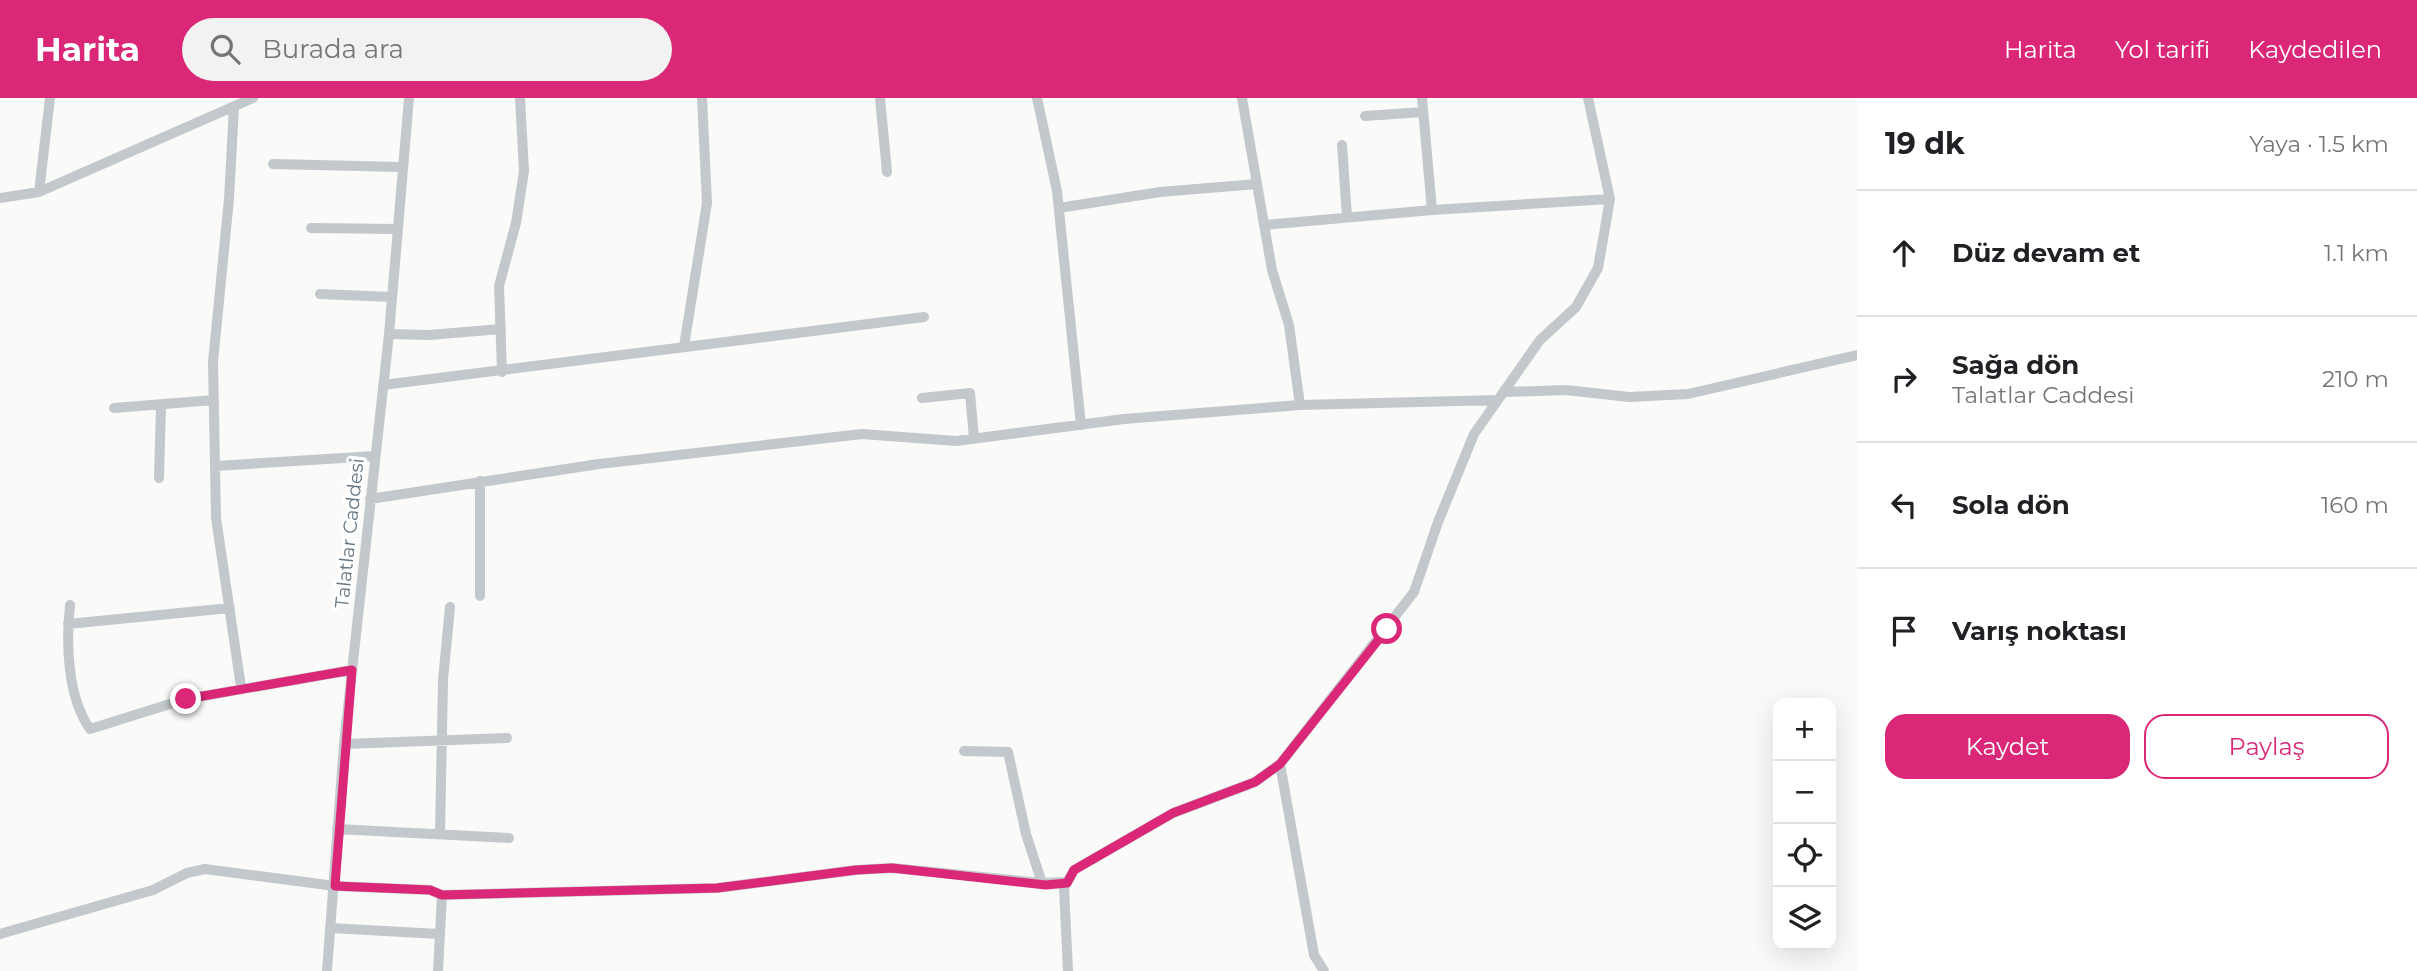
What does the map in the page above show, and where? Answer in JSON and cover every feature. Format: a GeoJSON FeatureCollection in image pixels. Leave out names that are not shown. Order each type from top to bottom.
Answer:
{"type":"FeatureCollection","features":[{"type":"Feature","properties":{"kind":"street"},"geometry":{"type":"LineString","coordinates":[[39,192],[50,98]]}},
{"type":"Feature","properties":{"kind":"street"},"geometry":{"type":"LineString","coordinates":[[0,198],[39,192],[253,98]]}},
{"type":"Feature","properties":{"kind":"street","name":"Talatlar Caddesi"},"geometry":{"type":"LineString","coordinates":[[327,971],[344,744],[392,297],[409,98]]}},
{"type":"Feature","properties":{"kind":"street"},"geometry":{"type":"LineString","coordinates":[[502,372],[499,286],[516,223],[524,171],[520,98]]}},
{"type":"Feature","properties":{"kind":"street"},"geometry":{"type":"LineString","coordinates":[[684,346],[707,203],[702,98]]}},
{"type":"Feature","properties":{"kind":"street"},"geometry":{"type":"LineString","coordinates":[[880,98],[887,172]]}},
{"type":"Feature","properties":{"kind":"street"},"geometry":{"type":"LineString","coordinates":[[1037,98],[1059,208],[1081,425]]}},
{"type":"Feature","properties":{"kind":"street"},"geometry":{"type":"LineString","coordinates":[[1242,98],[1272,270],[1289,325],[1300,405]]}},
{"type":"Feature","properties":{"kind":"street"},"geometry":{"type":"LineString","coordinates":[[1422,98],[1432,210]]}},
{"type":"Feature","properties":{"kind":"street"},"geometry":{"type":"LineString","coordinates":[[1068,971],[1064,888],[1074,870],[1173,813],[1255,782],[1280,764],[1414,592],[1438,522],[1474,435],[1540,340],[1576,307],[1598,268],[1610,199],[1588,98]]}},
{"type":"Feature","properties":{"kind":"street"},"geometry":{"type":"LineString","coordinates":[[234,107],[229,199],[213,362],[216,518],[241,687]]}},
{"type":"Feature","properties":{"kind":"street"},"geometry":{"type":"LineString","coordinates":[[1365,116],[1423,112]]}},
{"type":"Feature","properties":{"kind":"street"},"geometry":{"type":"LineString","coordinates":[[1342,145],[1347,217]]}},
{"type":"Feature","properties":{"kind":"street"},"geometry":{"type":"LineString","coordinates":[[273,164],[402,167]]}},
{"type":"Feature","properties":{"kind":"street"},"geometry":{"type":"LineString","coordinates":[[1059,208],[1160,192],[1257,184]]}},
{"type":"Feature","properties":{"kind":"street"},"geometry":{"type":"LineString","coordinates":[[1264,225],[1432,210],[1610,199]]}},
{"type":"Feature","properties":{"kind":"street"},"geometry":{"type":"LineString","coordinates":[[311,228],[397,229]]}},
{"type":"Feature","properties":{"kind":"street"},"geometry":{"type":"LineString","coordinates":[[320,294],[392,297]]}},
{"type":"Feature","properties":{"kind":"street"},"geometry":{"type":"LineString","coordinates":[[383,385],[924,317]]}},
{"type":"Feature","properties":{"kind":"street"},"geometry":{"type":"LineString","coordinates":[[388,334],[429,335],[501,329]]}},
{"type":"Feature","properties":{"kind":"street"},"geometry":{"type":"LineString","coordinates":[[1506,392],[1566,390],[1629,397],[1688,394],[1857,355]]}},
{"type":"Feature","properties":{"kind":"street"},"geometry":{"type":"LineString","coordinates":[[922,398],[970,393],[974,438]]}},
{"type":"Feature","properties":{"kind":"street"},"geometry":{"type":"LineString","coordinates":[[114,408],[214,400]]}},
{"type":"Feature","properties":{"kind":"street"},"geometry":{"type":"LineString","coordinates":[[370,499],[480,481],[862,434],[956,441],[1081,425],[1300,405],[1498,400]]}},
{"type":"Feature","properties":{"kind":"street"},"geometry":{"type":"LineString","coordinates":[[159,478],[161,406]]}},
{"type":"Feature","properties":{"kind":"street"},"geometry":{"type":"LineString","coordinates":[[216,466],[375,456]]}},
{"type":"Feature","properties":{"kind":"street"},"geometry":{"type":"LineString","coordinates":[[480,481],[480,596]]}},
{"type":"Feature","properties":{"kind":"street"},"geometry":{"type":"LineString","coordinates":[[70,605],[68,624],[73,687],[83,719],[90,729],[186,699],[241,687],[352,670]]}},
{"type":"Feature","properties":{"kind":"street"},"geometry":{"type":"LineString","coordinates":[[440,834],[440,741],[450,607]]}},
{"type":"Feature","properties":{"kind":"street"},"geometry":{"type":"LineString","coordinates":[[68,624],[230,608]]}},
{"type":"Feature","properties":{"kind":"street"},"geometry":{"type":"LineString","coordinates":[[344,744],[507,738]]}},
{"type":"Feature","properties":{"kind":"street"},"geometry":{"type":"LineString","coordinates":[[964,751],[1008,752],[1026,834],[1042,883]]}},
{"type":"Feature","properties":{"kind":"street"},"geometry":{"type":"LineString","coordinates":[[1280,764],[1314,955],[1324,971]]}},
{"type":"Feature","properties":{"kind":"street"},"geometry":{"type":"LineString","coordinates":[[337,829],[509,838]]}},
{"type":"Feature","properties":{"kind":"street"},"geometry":{"type":"LineString","coordinates":[[0,934],[153,890],[187,873],[205,869],[335,886],[430,890],[442,895],[717,888],[856,870],[892,868],[1042,883],[1067,883]]}},
{"type":"Feature","properties":{"kind":"street"},"geometry":{"type":"LineString","coordinates":[[438,971],[442,895]]}},
{"type":"Feature","properties":{"kind":"street"},"geometry":{"type":"LineString","coordinates":[[331,928],[439,934]]}},
{"type":"Feature","properties":{"kind":"route"},"geometry":{"type":"LineString","coordinates":[[186,699],[241,687],[352,670],[337,829],[335,886],[430,890],[442,895],[653,892],[717,888],[856,870],[892,868],[1046,885],[1067,883],[1074,870],[1173,813],[1255,782],[1280,764],[1387,629]]}}]}
